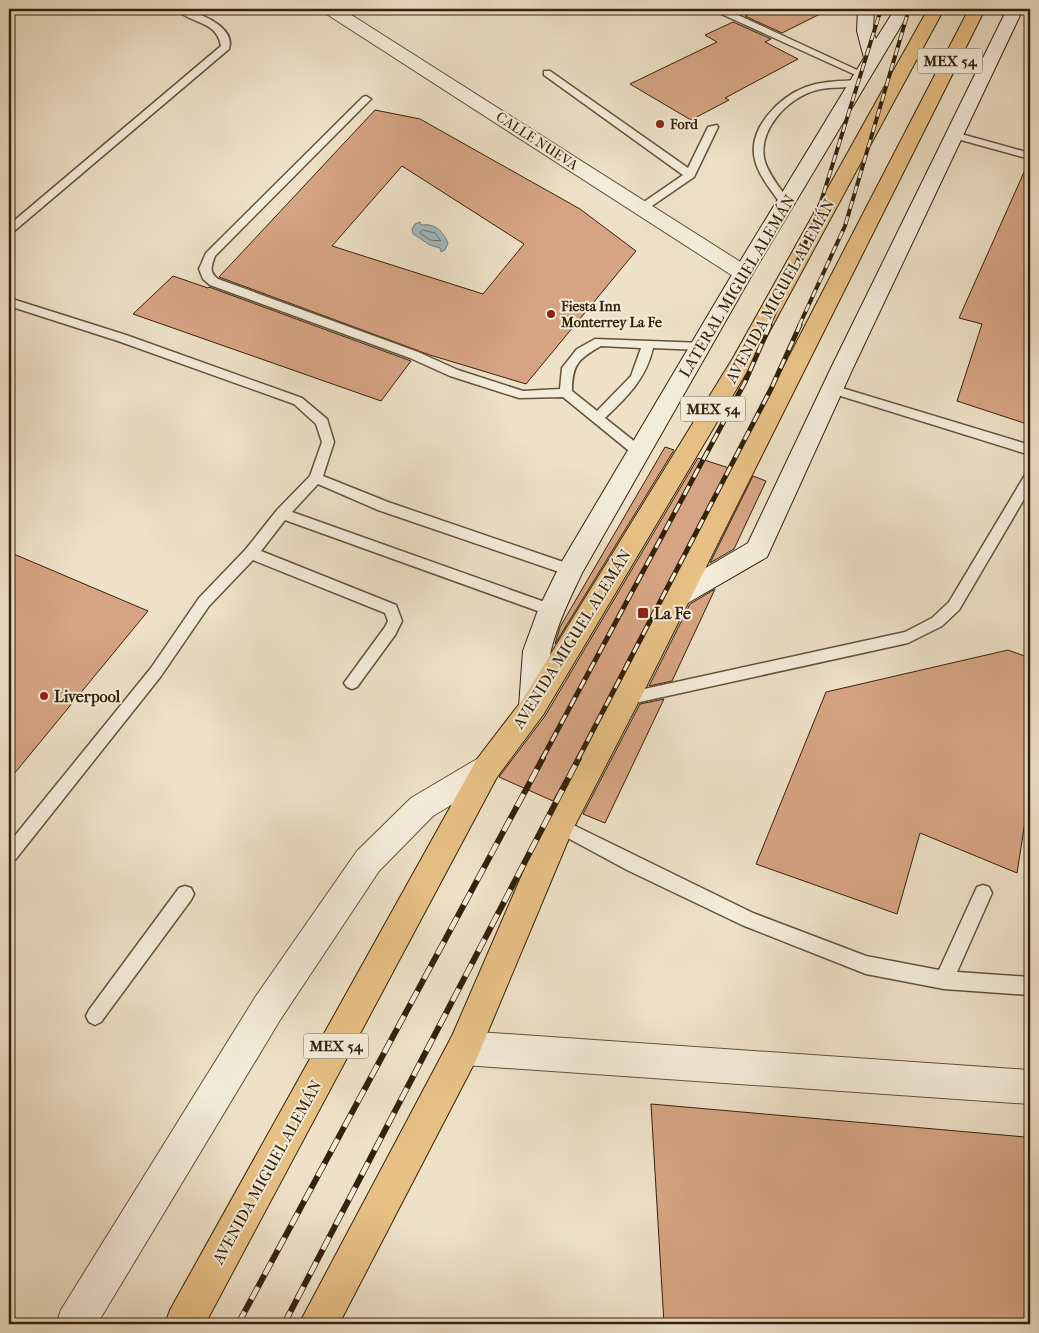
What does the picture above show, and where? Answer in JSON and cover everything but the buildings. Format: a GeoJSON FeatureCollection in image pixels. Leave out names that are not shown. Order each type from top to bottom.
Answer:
{"type":"FeatureCollection","features":[{"type":"Feature","properties":{"kind":"highway","name":"AVENIDA MIGUEL ALEMÁN"},"geometry":{"type":"LineString","coordinates":[[184,1324],[487,768],[532,707],[744,358],[936,9]]}},
{"type":"Feature","properties":{"kind":"highway","name":"MEX 54"},"geometry":{"type":"LineString","coordinates":[[318,1324],[464,1048],[559,825],[626,699],[977,9]]}},
{"type":"Feature","properties":{"kind":"street","name":"CALLE NUEVA"},"geometry":{"type":"LineString","coordinates":[[331,9],[743,273]]}},
{"type":"Feature","properties":{"kind":"street"},"geometry":{"type":"LineString","coordinates":[[865,72],[866,9]]}},
{"type":"Feature","properties":{"kind":"street","name":"LATERAL MIGUEL ALEMÁN"},"geometry":{"type":"LineString","coordinates":[[532,707],[537,651],[551,610],[570,570],[743,273],[903,9]]}},
{"type":"Feature","properties":{"kind":"street"},"geometry":{"type":"LineString","coordinates":[[677,597],[739,563],[758,550],[832,389],[1015,9]]}},
{"type":"Feature","properties":{"kind":"street"},"geometry":{"type":"LineString","coordinates":[[75,1324],[268,1008],[368,861],[422,807],[487,768]]}},
{"type":"Feature","properties":{"kind":"street"},"geometry":{"type":"LineString","coordinates":[[464,1048],[1030,1087]]}},
{"type":"Feature","properties":{"kind":"lane"},"geometry":{"type":"LineString","coordinates":[[9,230],[226,47],[226,38],[219,29],[180,9]]}},
{"type":"Feature","properties":{"kind":"lane"},"geometry":{"type":"LineString","coordinates":[[720,10],[865,72]]}},
{"type":"Feature","properties":{"kind":"lane"},"geometry":{"type":"LineString","coordinates":[[786,204],[759,159],[759,141],[765,127],[778,110],[788,101],[810,89],[865,72]]}},
{"type":"Feature","properties":{"kind":"lane"},"geometry":{"type":"LineString","coordinates":[[547,74],[690,175]]}},
{"type":"Feature","properties":{"kind":"lane"},"geometry":{"type":"LineString","coordinates":[[366,99],[210,255],[205,269],[207,276],[214,282],[414,355],[454,373],[523,395],[566,393],[639,452]]}},
{"type":"Feature","properties":{"kind":"lane"},"geometry":{"type":"LineString","coordinates":[[642,208],[690,175],[713,127]]}},
{"type":"Feature","properties":{"kind":"lane"},"geometry":{"type":"LineString","coordinates":[[954,135],[1030,156]]}},
{"type":"Feature","properties":{"kind":"lane"},"geometry":{"type":"LineString","coordinates":[[9,302],[122,338],[298,401],[322,422],[328,442],[316,478],[282,514],[252,553],[204,602],[156,672],[9,856]]}},
{"type":"Feature","properties":{"kind":"lane"},"geometry":{"type":"LineString","coordinates":[[566,393],[566,371],[580,352],[599,342],[700,346]]}},
{"type":"Feature","properties":{"kind":"lane"},"geometry":{"type":"LineString","coordinates":[[597,418],[627,390],[638,376],[644,366],[648,344]]}},
{"type":"Feature","properties":{"kind":"lane"},"geometry":{"type":"LineString","coordinates":[[832,389],[1030,450]]}},
{"type":"Feature","properties":{"kind":"lane"},"geometry":{"type":"LineString","coordinates":[[316,478],[383,506],[570,570]]}},
{"type":"Feature","properties":{"kind":"lane"},"geometry":{"type":"LineString","coordinates":[[626,699],[908,637],[929,626],[954,606],[1030,478]]}},
{"type":"Feature","properties":{"kind":"lane"},"geometry":{"type":"LineString","coordinates":[[282,514],[551,610]]}},
{"type":"Feature","properties":{"kind":"lane"},"geometry":{"type":"LineString","coordinates":[[252,553],[391,609],[395,621],[390,631],[352,683]]}},
{"type":"Feature","properties":{"kind":"lane"},"geometry":{"type":"LineString","coordinates":[[559,825],[633,864],[748,919],[866,965],[944,980],[1030,986]]}},
{"type":"Feature","properties":{"kind":"lane"},"geometry":{"type":"LineString","coordinates":[[944,980],[984,893]]}},
{"type":"Feature","properties":{"kind":"lane"},"geometry":{"type":"LineString","coordinates":[[96,1016],[185,894]]}},
{"type":"Feature","properties":{"kind":"water"},"geometry":{"type":"Polygon","coordinates":[[[420,222],[421,225],[430,225],[438,229],[444,235],[448,243],[445,250],[441,252],[440,248],[430,245],[413,234],[412,229],[415,224],[420,222]]]}},
{"type":"Feature","properties":{"kind":"railway"},"geometry":{"type":"LineString","coordinates":[[769,326],[815,221],[881,9]]}},
{"type":"Feature","properties":{"kind":"railway"},"geometry":{"type":"LineString","coordinates":[[799,326],[845,226],[909,9]]}},
{"type":"Feature","properties":{"kind":"railway"},"geometry":{"type":"LineString","coordinates":[[542,759],[745,382],[770,325]]}},
{"type":"Feature","properties":{"kind":"railway"},"geometry":{"type":"LineString","coordinates":[[578,759],[771,389],[800,325]]}},
{"type":"Feature","properties":{"kind":"railway"},"geometry":{"type":"LineString","coordinates":[[238,1324],[543,758]]}},
{"type":"Feature","properties":{"kind":"railway"},"geometry":{"type":"LineString","coordinates":[[284,1324],[579,758]]}},
{"type":"Feature","properties":{"kind":"place","name":"Ford"},"geometry":{"type":"Point","coordinates":[660,124]}},
{"type":"Feature","properties":{"kind":"place","name":"Fiesta Inn Monterrey La Fe"},"geometry":{"type":"Point","coordinates":[551,314]}},
{"type":"Feature","properties":{"kind":"place","name":"La Fe"},"geometry":{"type":"Point","coordinates":[643,613]}},
{"type":"Feature","properties":{"kind":"place","name":"Liverpool"},"geometry":{"type":"Point","coordinates":[44,696]}}]}
